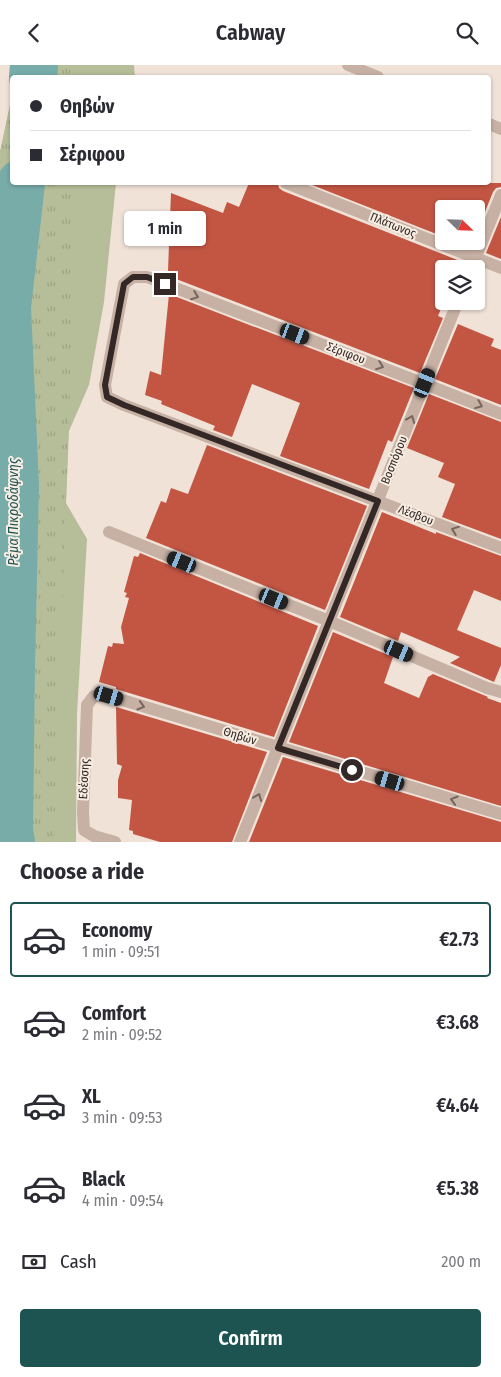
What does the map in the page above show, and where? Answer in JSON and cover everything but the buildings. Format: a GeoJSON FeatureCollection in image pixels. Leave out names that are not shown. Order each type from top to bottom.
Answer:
{"type":"FeatureCollection","features":[{"type":"Feature","properties":{"kind":"street"},"geometry":{"type":"LineString","coordinates":[[348,65],[373,75]]}},
{"type":"Feature","properties":{"kind":"street","name":"Πλάτωνος"},"geometry":{"type":"LineString","coordinates":[[291,185],[465,260]]}},
{"type":"Feature","properties":{"kind":"street"},"geometry":{"type":"LineString","coordinates":[[476,260],[501,195]]}},
{"type":"Feature","properties":{"kind":"street","name":"Πλάτωνος"},"geometry":{"type":"LineString","coordinates":[[485,266],[501,269]]}},
{"type":"Feature","properties":{"kind":"street","name":"Σέριφου"},"geometry":{"type":"LineString","coordinates":[[107,397],[105,385],[124,284],[133,277],[147,277],[501,414]]}},
{"type":"Feature","properties":{"kind":"street","name":"Βοσπόρου"},"geometry":{"type":"LineString","coordinates":[[240,842],[454,310]]}},
{"type":"Feature","properties":{"kind":"street","name":"Λέσβου"},"geometry":{"type":"LineString","coordinates":[[107,397],[134,409],[501,548]]}},
{"type":"Feature","properties":{"kind":"street"},"geometry":{"type":"LineString","coordinates":[[109,533],[501,692]]}},
{"type":"Feature","properties":{"kind":"street","name":"Θηβών"},"geometry":{"type":"LineString","coordinates":[[94,697],[109,696],[501,814]]}},
{"type":"Feature","properties":{"kind":"street","name":"Εδέσσης"},"geometry":{"type":"LineString","coordinates":[[94,697],[87,705],[82,812],[84,830],[94,836],[115,842]]}},
{"type":"Feature","properties":{"kind":"green space"},"geometry":{"type":"Polygon","coordinates":[[[14,65],[134,65],[135,75],[14,75],[14,65]]]}},
{"type":"Feature","properties":{"kind":"green space"},"geometry":{"type":"Polygon","coordinates":[[[14,65],[81,65],[80,75],[14,75],[14,65]]]}},
{"type":"Feature","properties":{"kind":"green space"},"geometry":{"type":"Polygon","coordinates":[[[10,105],[10,185],[116,185],[104,302],[89,385],[69,431],[66,503],[87,539],[77,714],[76,842],[0,842],[0,152],[10,105]]]}},
{"type":"Feature","properties":{"kind":"green space"},"geometry":{"type":"Polygon","coordinates":[[[10,105],[10,185],[77,185],[54,842],[0,842],[0,152],[10,105]]]}},
{"type":"Feature","properties":{"kind":"waterway","name":"Ρέμα Πικροδάφνης"},"geometry":{"type":"LineString","coordinates":[[33,75],[34,65]]}},
{"type":"Feature","properties":{"kind":"waterway","name":"Ρέμα Πικροδάφνης"},"geometry":{"type":"LineString","coordinates":[[11,842],[9,831],[15,486],[7,307],[21,185]]}},
{"type":"Feature","properties":{"kind":"route"},"geometry":{"type":"LineString","coordinates":[[165,284],[147,277],[133,277],[124,284],[105,385],[107,397],[378,501],[278,748],[352,770]]}}]}
